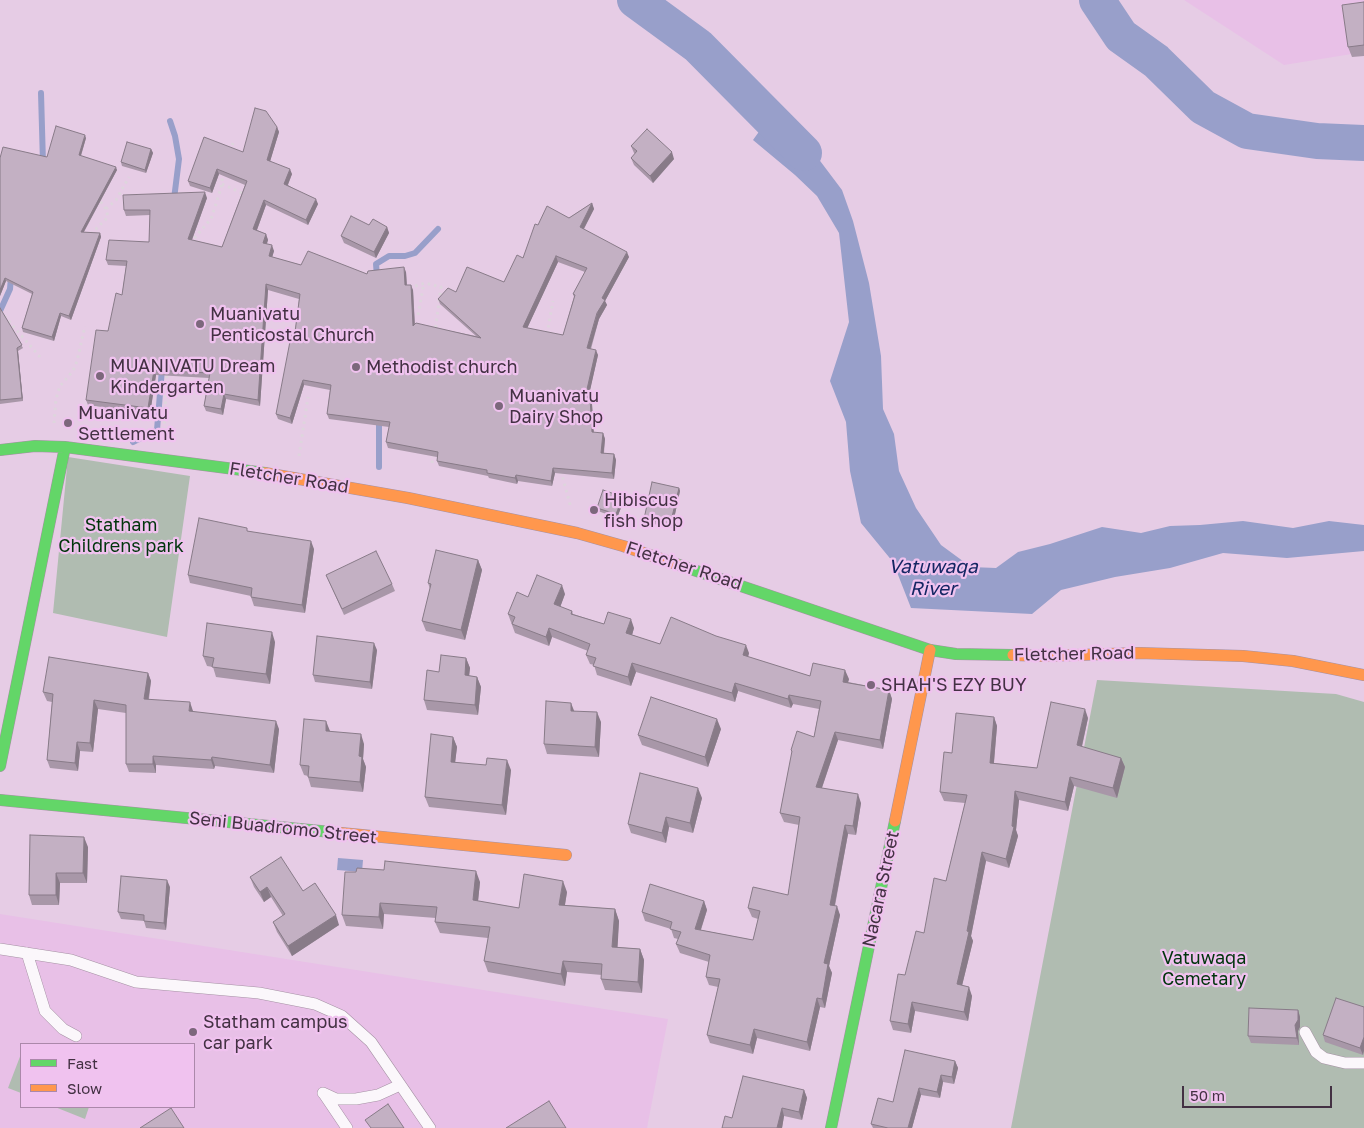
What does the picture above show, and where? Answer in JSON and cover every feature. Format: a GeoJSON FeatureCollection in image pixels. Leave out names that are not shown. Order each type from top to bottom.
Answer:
{"type":"FeatureCollection","features":[{"type":"Feature","properties":{"kind":"main road","name":"Fletcher Road"},"geometry":{"type":"LineString","coordinates":[[0,450],[27,447],[59,447],[238,469],[408,498],[577,533],[623,546],[930,650],[956,654],[1035,656],[1138,653],[1243,656],[1294,661],[1364,675]]}},
{"type":"Feature","properties":{"kind":"main road"},"geometry":{"type":"LineString","coordinates":[[0,766],[59,447]]}},
{"type":"Feature","properties":{"kind":"main road","name":"Nacara Street"},"geometry":{"type":"LineString","coordinates":[[831,1128],[930,650]]}},
{"type":"Feature","properties":{"kind":"main road","name":"Seni Buadromo Street"},"geometry":{"type":"LineString","coordinates":[[0,800],[566,855]]}},
{"type":"Feature","properties":{"kind":"lane"},"geometry":{"type":"LineString","coordinates":[[0,949],[71,960],[136,982],[260,993],[315,1004],[342,1016],[371,1042],[400,1085],[424,1126]]}},
{"type":"Feature","properties":{"kind":"lane"},"geometry":{"type":"LineString","coordinates":[[27,953],[45,1011],[63,1029],[76,1036]]}},
{"type":"Feature","properties":{"kind":"lane"},"geometry":{"type":"LineString","coordinates":[[1305,1032],[1316,1052],[1324,1058],[1345,1063],[1364,1062]]}},
{"type":"Feature","properties":{"kind":"lane"},"geometry":{"type":"LineString","coordinates":[[347,1128],[323,1093],[336,1099],[356,1100],[378,1095],[400,1085]]}},
{"type":"Feature","properties":{"kind":"path"},"geometry":{"type":"LineString","coordinates":[[229,153],[234,143]]}},
{"type":"Feature","properties":{"kind":"path"},"geometry":{"type":"LineString","coordinates":[[188,244],[211,219],[222,184],[224,166]]}},
{"type":"Feature","properties":{"kind":"path"},"geometry":{"type":"LineString","coordinates":[[106,209],[116,200],[130,177]]}},
{"type":"Feature","properties":{"kind":"path"},"geometry":{"type":"LineString","coordinates":[[222,184],[246,195]]}},
{"type":"Feature","properties":{"kind":"path"},"geometry":{"type":"LineString","coordinates":[[87,239],[108,218],[106,209],[93,193]]}},
{"type":"Feature","properties":{"kind":"path"},"geometry":{"type":"LineString","coordinates":[[418,315],[424,282]]}},
{"type":"Feature","properties":{"kind":"path"},"geometry":{"type":"LineString","coordinates":[[399,288],[409,288],[424,282],[446,288]]}},
{"type":"Feature","properties":{"kind":"path"},"geometry":{"type":"LineString","coordinates":[[434,338],[441,287]]}},
{"type":"Feature","properties":{"kind":"path"},"geometry":{"type":"LineString","coordinates":[[547,338],[553,301]]}},
{"type":"Feature","properties":{"kind":"path"},"geometry":{"type":"LineString","coordinates":[[0,312],[40,357]]}},
{"type":"Feature","properties":{"kind":"path"},"geometry":{"type":"LineString","coordinates":[[59,447],[55,414],[60,386],[77,361],[85,326]]}},
{"type":"Feature","properties":{"kind":"path"},"geometry":{"type":"LineString","coordinates":[[164,430],[167,372]]}},
{"type":"Feature","properties":{"kind":"path"},"geometry":{"type":"LineString","coordinates":[[296,479],[308,397]]}},
{"type":"Feature","properties":{"kind":"path"},"geometry":{"type":"LineString","coordinates":[[432,463],[435,446]]}},
{"type":"Feature","properties":{"kind":"path"},"geometry":{"type":"LineString","coordinates":[[560,467],[577,533]]}},
{"type":"Feature","properties":{"kind":"shaded area"},"geometry":{"type":"Polygon","coordinates":[[[1184,0],[1364,0],[1364,52],[1284,65],[1184,0]]]}},
{"type":"Feature","properties":{"kind":"shaded area"},"geometry":{"type":"Polygon","coordinates":[[[0,914],[668,1019],[647,1128],[0,1128],[0,914]]]}},
{"type":"Feature","properties":{"kind":"green space","name":"Statham Childrens park"},"geometry":{"type":"Polygon","coordinates":[[[68,457],[190,476],[167,637],[53,613],[68,457]]]}},
{"type":"Feature","properties":{"kind":"green space","name":"Vatuwaqa Cemetary"},"geometry":{"type":"Polygon","coordinates":[[[1097,680],[1336,694],[1364,702],[1364,1128],[1011,1128],[1097,680]]]}},
{"type":"Feature","properties":{"kind":"green space"},"geometry":{"type":"Polygon","coordinates":[[[20,1057],[20,1093],[8,1088],[20,1057]]]}},
{"type":"Feature","properties":{"kind":"green space"},"geometry":{"type":"Polygon","coordinates":[[[58,1108],[89,1108],[85,1119],[58,1108]]]}},
{"type":"Feature","properties":{"kind":"water","name":"Vatuwaqa River"},"geometry":{"type":"Polygon","coordinates":[[[778,105],[842,190],[853,221],[869,283],[881,356],[883,409],[894,434],[899,471],[916,508],[941,545],[971,567],[996,568],[1018,552],[1102,527],[1141,533],[1170,526],[1243,521],[1293,528],[1329,521],[1364,525],[1364,551],[1287,558],[1223,553],[1170,568],[1115,577],[1061,590],[1032,614],[911,608],[893,562],[861,523],[850,471],[846,422],[830,381],[849,322],[839,233],[817,196],[753,140],[778,105]]]}},
{"type":"Feature","properties":{"kind":"water"},"geometry":{"type":"Polygon","coordinates":[[[338,858],[363,860],[362,872],[337,870],[338,858]]]}},
{"type":"Feature","properties":{"kind":"building"},"geometry":{"type":"Polygon","coordinates":[[[1364,2],[1364,45],[1348,47],[1342,5],[1364,2]]]}},
{"type":"Feature","properties":{"kind":"building"},"geometry":{"type":"Polygon","coordinates":[[[255,108],[266,111],[277,127],[267,160],[290,169],[284,184],[316,199],[306,220],[264,200],[253,229],[266,234],[263,243],[272,245],[269,256],[301,265],[308,251],[367,274],[368,271],[404,267],[405,285],[411,285],[413,326],[416,323],[481,338],[438,299],[448,288],[456,292],[467,267],[504,282],[517,255],[523,258],[535,224],[538,225],[547,206],[569,218],[592,203],[580,227],[627,252],[602,298],[605,300],[597,313],[587,348],[596,350],[585,398],[590,398],[592,432],[603,433],[601,453],[614,454],[612,473],[553,468],[551,481],[516,475],[515,478],[487,473],[487,470],[437,461],[438,452],[386,442],[390,422],[327,414],[331,385],[303,380],[290,418],[276,414],[292,331],[295,332],[300,294],[266,284],[258,400],[224,394],[221,409],[204,406],[210,373],[154,370],[148,408],[86,400],[96,330],[108,331],[116,293],[122,295],[127,261],[106,260],[109,240],[149,242],[150,210],[124,210],[123,195],[205,192],[188,239],[222,247],[247,181],[217,169],[210,188],[188,181],[204,137],[243,152],[255,108]],[[556,256],[523,327],[563,335],[575,295],[573,294],[587,268],[556,256]]]}},
{"type":"Feature","properties":{"kind":"building"},"geometry":{"type":"Polygon","coordinates":[[[56,126],[85,135],[79,155],[116,167],[81,232],[100,233],[69,316],[60,313],[52,337],[22,328],[33,292],[5,278],[0,290],[0,158],[3,147],[47,157],[56,126]]]}},
{"type":"Feature","properties":{"kind":"building"},"geometry":{"type":"Polygon","coordinates":[[[647,129],[672,152],[650,176],[631,158],[637,151],[631,146],[647,129]]]}},
{"type":"Feature","properties":{"kind":"building"},"geometry":{"type":"Polygon","coordinates":[[[127,142],[151,149],[145,170],[121,162],[127,142]]]}},
{"type":"Feature","properties":{"kind":"building"},"geometry":{"type":"Polygon","coordinates":[[[351,216],[369,225],[373,219],[387,227],[374,252],[341,236],[351,216]]]}},
{"type":"Feature","properties":{"kind":"building"},"geometry":{"type":"Polygon","coordinates":[[[0,308],[22,345],[17,348],[22,398],[0,400],[0,308]]]}},
{"type":"Feature","properties":{"kind":"building"},"geometry":{"type":"Polygon","coordinates":[[[652,482],[679,488],[670,525],[644,519],[652,482]]]}},
{"type":"Feature","properties":{"kind":"building"},"geometry":{"type":"Polygon","coordinates":[[[603,490],[623,497],[616,514],[597,508],[603,490]]]}},
{"type":"Feature","properties":{"kind":"building"},"geometry":{"type":"Polygon","coordinates":[[[199,518],[247,528],[247,531],[311,541],[302,605],[251,597],[252,588],[188,575],[199,518]]]}},
{"type":"Feature","properties":{"kind":"building"},"geometry":{"type":"Polygon","coordinates":[[[436,550],[478,560],[461,630],[422,621],[431,584],[428,583],[436,550]]]}},
{"type":"Feature","properties":{"kind":"building"},"geometry":{"type":"Polygon","coordinates":[[[376,551],[392,584],[342,609],[326,575],[376,551]]]}},
{"type":"Feature","properties":{"kind":"building"},"geometry":{"type":"Polygon","coordinates":[[[537,575],[562,585],[554,604],[572,611],[571,614],[604,624],[608,612],[631,619],[626,633],[660,644],[671,617],[716,636],[746,645],[743,655],[810,676],[813,663],[845,670],[843,682],[889,690],[880,740],[835,732],[816,787],[858,794],[853,826],[845,825],[830,905],[837,906],[824,963],[828,964],[822,999],[817,998],[807,1042],[754,1029],[750,1045],[707,1035],[720,979],[706,977],[710,955],[676,944],[681,932],[670,929],[672,922],[642,912],[650,884],[704,901],[695,929],[753,940],[760,911],[748,908],[753,887],[788,895],[800,817],[780,813],[791,750],[797,731],[814,737],[821,701],[789,695],[788,699],[735,683],[732,693],[632,663],[628,677],[593,666],[596,658],[586,655],[590,644],[549,628],[546,637],[512,624],[515,617],[508,614],[517,592],[528,597],[537,575]]]}},
{"type":"Feature","properties":{"kind":"building"},"geometry":{"type":"Polygon","coordinates":[[[207,623],[272,632],[266,674],[212,667],[214,658],[203,656],[207,623]]]}},
{"type":"Feature","properties":{"kind":"building"},"geometry":{"type":"Polygon","coordinates":[[[317,636],[374,643],[370,682],[313,675],[317,636]]]}},
{"type":"Feature","properties":{"kind":"building"},"geometry":{"type":"Polygon","coordinates":[[[441,655],[466,658],[465,675],[477,677],[475,705],[424,700],[427,670],[439,672],[441,655]]]}},
{"type":"Feature","properties":{"kind":"building"},"geometry":{"type":"Polygon","coordinates":[[[49,657],[148,673],[144,699],[190,702],[189,711],[276,721],[270,765],[212,757],[211,760],[153,756],[153,764],[126,764],[126,705],[94,700],[90,743],[77,742],[75,763],[47,760],[53,694],[43,692],[49,657]]]}},
{"type":"Feature","properties":{"kind":"building"},"geometry":{"type":"Polygon","coordinates":[[[651,697],[717,719],[705,757],[638,735],[651,697]]]}},
{"type":"Feature","properties":{"kind":"building"},"geometry":{"type":"Polygon","coordinates":[[[546,701],[571,703],[571,711],[597,712],[595,747],[544,744],[546,701]]]}},
{"type":"Feature","properties":{"kind":"building"},"geometry":{"type":"Polygon","coordinates":[[[1051,702],[1085,709],[1077,745],[1121,758],[1113,788],[1070,777],[1065,802],[1015,791],[1012,826],[1014,827],[1006,859],[982,852],[967,931],[969,932],[957,984],[969,987],[964,1012],[912,1002],[908,1024],[890,1021],[898,974],[905,975],[916,931],[924,933],[934,878],[946,881],[967,795],[940,792],[944,752],[952,753],[956,713],[994,717],[990,763],[1037,768],[1051,702]]]}},
{"type":"Feature","properties":{"kind":"building"},"geometry":{"type":"Polygon","coordinates":[[[304,719],[326,721],[326,731],[361,734],[359,756],[362,757],[360,782],[308,777],[309,766],[300,765],[304,719]]]}},
{"type":"Feature","properties":{"kind":"building"},"geometry":{"type":"Polygon","coordinates":[[[431,734],[453,737],[451,762],[486,765],[487,758],[507,760],[502,805],[425,797],[431,734]]]}},
{"type":"Feature","properties":{"kind":"building"},"geometry":{"type":"Polygon","coordinates":[[[640,773],[698,788],[690,823],[666,817],[662,833],[628,824],[640,773]]]}},
{"type":"Feature","properties":{"kind":"building"},"geometry":{"type":"Polygon","coordinates":[[[30,835],[84,837],[83,873],[56,873],[56,895],[29,895],[30,835]]]}},
{"type":"Feature","properties":{"kind":"building"},"geometry":{"type":"Polygon","coordinates":[[[281,857],[303,891],[315,883],[336,915],[288,946],[273,922],[285,914],[267,887],[260,892],[250,877],[281,857]]]}},
{"type":"Feature","properties":{"kind":"building"},"geometry":{"type":"Polygon","coordinates":[[[385,861],[476,871],[473,900],[519,908],[524,874],[563,881],[559,905],[615,909],[612,947],[640,949],[638,982],[601,979],[602,964],[563,961],[561,974],[484,961],[490,927],[435,922],[437,907],[380,903],[379,917],[342,915],[345,872],[356,872],[357,868],[384,870],[385,861]]]}},
{"type":"Feature","properties":{"kind":"building"},"geometry":{"type":"Polygon","coordinates":[[[121,876],[167,880],[164,923],[144,921],[144,915],[118,912],[121,876]]]}},
{"type":"Feature","properties":{"kind":"building"},"geometry":{"type":"Polygon","coordinates":[[[1336,998],[1364,1007],[1364,1037],[1360,1048],[1323,1035],[1336,998]]]}},
{"type":"Feature","properties":{"kind":"building"},"geometry":{"type":"Polygon","coordinates":[[[1249,1008],[1298,1010],[1298,1020],[1295,1025],[1297,1038],[1248,1036],[1249,1008]]]}},
{"type":"Feature","properties":{"kind":"building"},"geometry":{"type":"Polygon","coordinates":[[[905,1050],[955,1061],[952,1077],[941,1075],[937,1092],[919,1088],[908,1128],[888,1128],[871,1124],[878,1098],[893,1102],[905,1050]]]}},
{"type":"Feature","properties":{"kind":"building"},"geometry":{"type":"Polygon","coordinates":[[[743,1076],[804,1090],[799,1112],[782,1108],[777,1128],[722,1128],[725,1116],[732,1118],[743,1076]]]}},
{"type":"Feature","properties":{"kind":"building"},"geometry":{"type":"Polygon","coordinates":[[[549,1101],[566,1128],[506,1128],[549,1101]]]}},
{"type":"Feature","properties":{"kind":"building"},"geometry":{"type":"Polygon","coordinates":[[[388,1104],[404,1128],[371,1128],[365,1120],[388,1104]]]}},
{"type":"Feature","properties":{"kind":"building"},"geometry":{"type":"Polygon","coordinates":[[[171,1108],[184,1128],[140,1128],[171,1108]]]}},
{"type":"Feature","properties":{"kind":"waterway"},"geometry":{"type":"LineString","coordinates":[[635,0],[698,46],[804,153]]}},
{"type":"Feature","properties":{"kind":"waterway"},"geometry":{"type":"LineString","coordinates":[[1097,0],[1121,36],[1156,61],[1203,107],[1247,131],[1317,141],[1364,143]]}},
{"type":"Feature","properties":{"kind":"waterway"},"geometry":{"type":"LineString","coordinates":[[41,93],[43,163]]}},
{"type":"Feature","properties":{"kind":"waterway"},"geometry":{"type":"LineString","coordinates":[[170,121],[179,159],[174,199]]}},
{"type":"Feature","properties":{"kind":"waterway"},"geometry":{"type":"LineString","coordinates":[[377,276],[376,264],[389,256],[405,256],[415,253],[438,229]]}},
{"type":"Feature","properties":{"kind":"waterway"},"geometry":{"type":"LineString","coordinates":[[0,311],[10,289],[11,277]]}},
{"type":"Feature","properties":{"kind":"waterway"},"geometry":{"type":"LineString","coordinates":[[133,442],[157,430],[162,369]]}},
{"type":"Feature","properties":{"kind":"waterway"},"geometry":{"type":"LineString","coordinates":[[379,418],[379,467]]}},
{"type":"Feature","properties":{"kind":"traffic: fast"},"geometry":{"type":"LineString","coordinates":[[0,450],[35,446],[65,447],[265,473]]}},
{"type":"Feature","properties":{"kind":"traffic: fast"},"geometry":{"type":"LineString","coordinates":[[0,766],[65,447]]}},
{"type":"Feature","properties":{"kind":"traffic: fast"},"geometry":{"type":"LineString","coordinates":[[676,564],[930,650],[956,654],[1013,655]]}},
{"type":"Feature","properties":{"kind":"traffic: fast"},"geometry":{"type":"LineString","coordinates":[[0,800],[331,832]]}},
{"type":"Feature","properties":{"kind":"traffic: fast"},"geometry":{"type":"LineString","coordinates":[[831,1128],[895,821]]}},
{"type":"Feature","properties":{"kind":"traffic: slow"},"geometry":{"type":"LineString","coordinates":[[265,473],[408,498],[577,533],[676,564]]}},
{"type":"Feature","properties":{"kind":"traffic: slow"},"geometry":{"type":"LineString","coordinates":[[895,821],[930,650]]}},
{"type":"Feature","properties":{"kind":"traffic: slow"},"geometry":{"type":"LineString","coordinates":[[1013,655],[1045,656],[1138,653],[1243,656],[1293,661],[1364,675]]}},
{"type":"Feature","properties":{"kind":"traffic: slow"},"geometry":{"type":"LineString","coordinates":[[331,832],[566,855]]}},
{"type":"Feature","properties":{"kind":"place","name":"Muanivatu Penticostal Church"},"geometry":{"type":"Point","coordinates":[200,324]}},
{"type":"Feature","properties":{"kind":"place","name":"Methodist church"},"geometry":{"type":"Point","coordinates":[356,367]}},
{"type":"Feature","properties":{"kind":"place","name":"MUANIVATU Dream Kindergarten"},"geometry":{"type":"Point","coordinates":[100,376]}},
{"type":"Feature","properties":{"kind":"place","name":"Muanivatu Dairy Shop"},"geometry":{"type":"Point","coordinates":[499,406]}},
{"type":"Feature","properties":{"kind":"place","name":"Muanivatu Settlement"},"geometry":{"type":"Point","coordinates":[68,423]}},
{"type":"Feature","properties":{"kind":"place","name":"Hibiscus fish shop"},"geometry":{"type":"Point","coordinates":[594,510]}},
{"type":"Feature","properties":{"kind":"place","name":"SHAH'S EZY BUY"},"geometry":{"type":"Point","coordinates":[871,685]}},
{"type":"Feature","properties":{"kind":"place","name":"Statham campus car park"},"geometry":{"type":"Point","coordinates":[193,1032]}}]}
